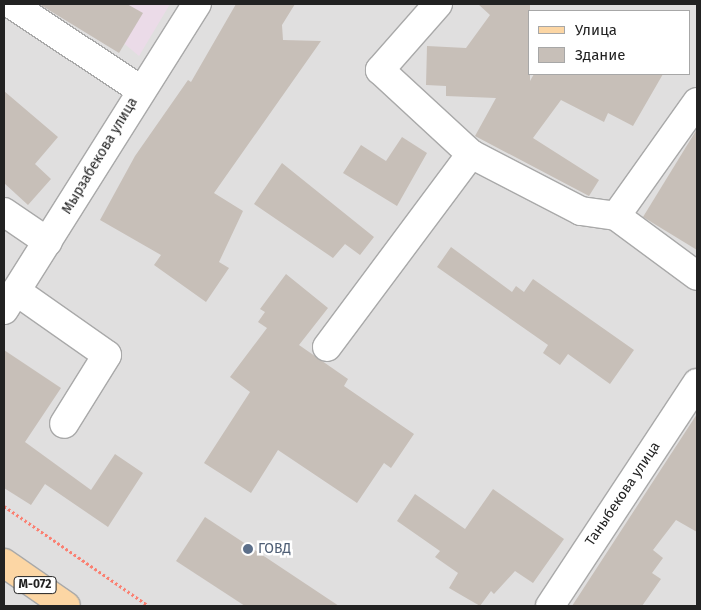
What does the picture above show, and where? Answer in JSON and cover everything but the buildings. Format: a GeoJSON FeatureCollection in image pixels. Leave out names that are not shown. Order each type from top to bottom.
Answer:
{"type":"FeatureCollection","features":[{"type":"Feature","properties":{"kind":"main road","name":"М-072"},"geometry":{"type":"LineString","coordinates":[[4,563],[66,606]]}},
{"type":"Feature","properties":{"kind":"street"},"geometry":{"type":"LineString","coordinates":[[11,4],[141,90]]}},
{"type":"Feature","properties":{"kind":"street","name":"Мырзабекова улица"},"geometry":{"type":"LineString","coordinates":[[10,301],[141,90],[197,4]]}},
{"type":"Feature","properties":{"kind":"street"},"geometry":{"type":"LineString","coordinates":[[438,4],[380,70],[471,154],[582,211],[616,216],[697,276]]}},
{"type":"Feature","properties":{"kind":"street"},"geometry":{"type":"LineString","coordinates":[[616,216],[697,102]]}},
{"type":"Feature","properties":{"kind":"street"},"geometry":{"type":"LineString","coordinates":[[327,347],[471,154]]}},
{"type":"Feature","properties":{"kind":"street"},"geometry":{"type":"LineString","coordinates":[[4,212],[48,242]]}},
{"type":"Feature","properties":{"kind":"street"},"geometry":{"type":"LineString","coordinates":[[10,301],[107,355],[64,424]]}},
{"type":"Feature","properties":{"kind":"street","name":"Таныбекова улица"},"geometry":{"type":"LineString","coordinates":[[550,606],[697,383]]}},
{"type":"Feature","properties":{"kind":"path"},"geometry":{"type":"LineString","coordinates":[[4,506],[149,606]]}},
{"type":"Feature","properties":{"kind":"shaded area"},"geometry":{"type":"Polygon","coordinates":[[[4,4],[697,4],[697,606],[4,606],[4,4]]]}},
{"type":"Feature","properties":{"kind":"shaded area"},"geometry":{"type":"Polygon","coordinates":[[[77,4],[170,4],[139,56],[77,4]]]}},
{"type":"Feature","properties":{"kind":"place","name":"ГОВД"},"geometry":{"type":"Point","coordinates":[248,549]}}]}
